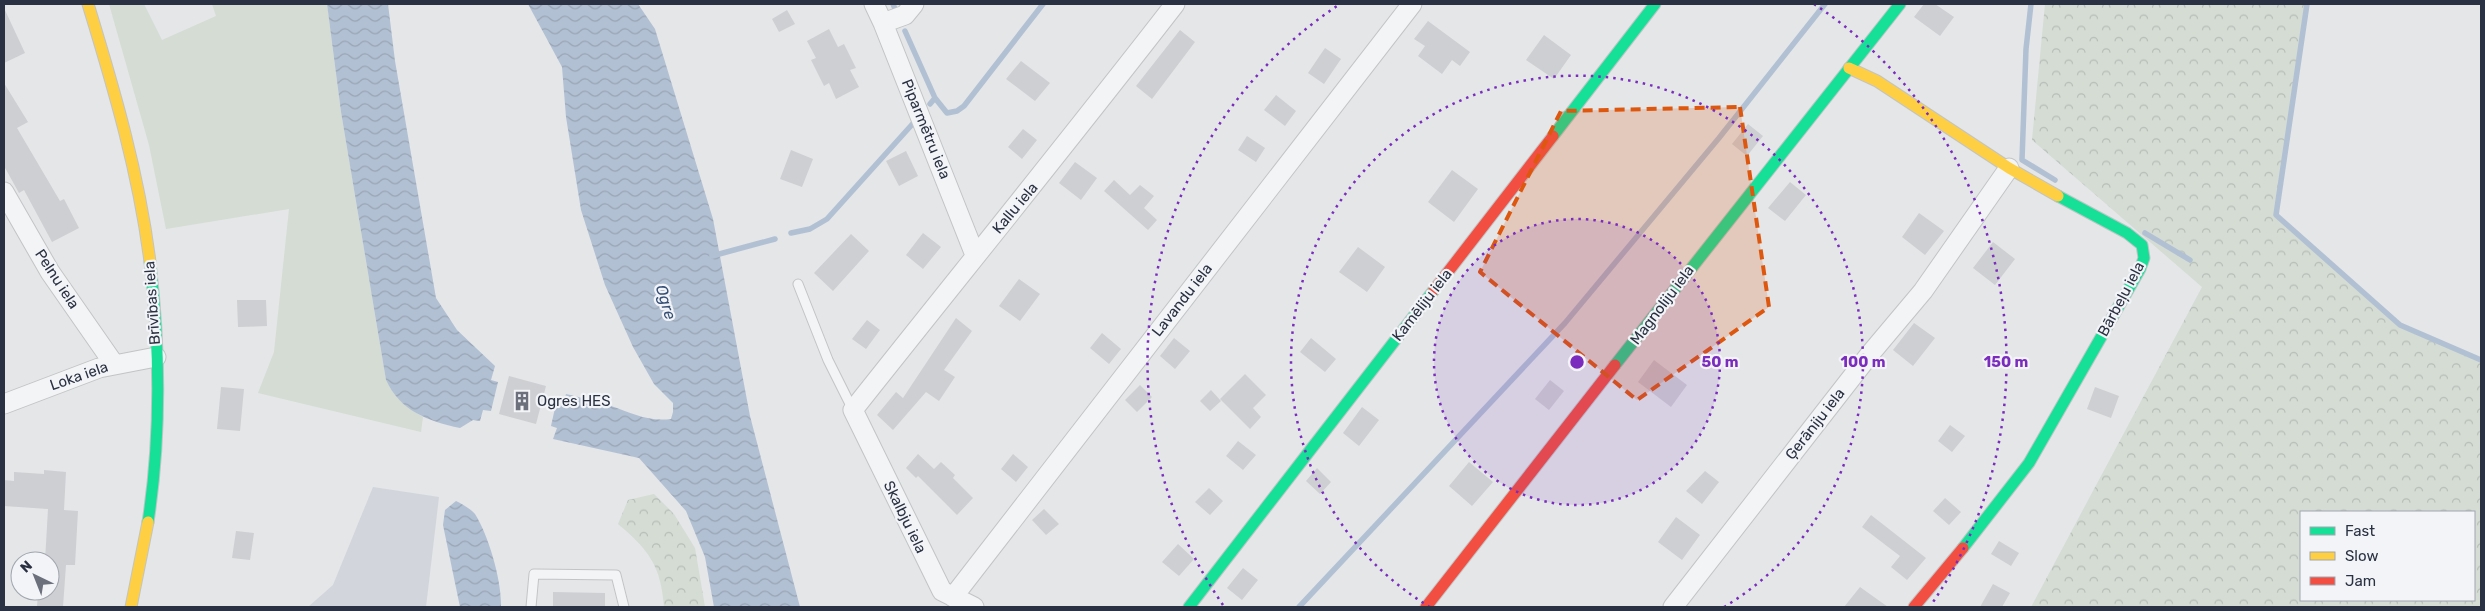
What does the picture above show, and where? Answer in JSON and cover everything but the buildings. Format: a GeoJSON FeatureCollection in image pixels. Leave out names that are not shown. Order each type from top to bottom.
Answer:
{"type":"FeatureCollection","features":[{"type":"Feature","properties":{"kind":"street","name":"Brīvības iela"},"geometry":{"type":"LineString","coordinates":[[88,4],[122,120],[145,222],[154,302],[156,407],[153,464],[147,523],[132,607]]}},
{"type":"Feature","properties":{"kind":"street","name":"Piparmētru iela"},"geometry":{"type":"LineString","coordinates":[[874,4],[884,23],[976,255]]}},
{"type":"Feature","properties":{"kind":"street"},"geometry":{"type":"LineString","coordinates":[[884,23],[905,15],[914,4]]}},
{"type":"Feature","properties":{"kind":"street","name":"Kallu iela"},"geometry":{"type":"LineString","coordinates":[[853,410],[1057,156],[1174,4]]}},
{"type":"Feature","properties":{"kind":"street","name":"Lavandu iela"},"geometry":{"type":"LineString","coordinates":[[953,597],[1412,4]]}},
{"type":"Feature","properties":{"kind":"street","name":"Kamēliju iela"},"geometry":{"type":"LineString","coordinates":[[1189,607],[1655,4]]}},
{"type":"Feature","properties":{"kind":"street","name":"Magnoliju iela"},"geometry":{"type":"LineString","coordinates":[[1426,607],[1697,259],[1900,4]]}},
{"type":"Feature","properties":{"kind":"street","name":"Bārbeļu iela"},"geometry":{"type":"LineString","coordinates":[[1849,68],[1877,81],[2009,168],[2096,218],[2127,233],[2142,245],[2144,258],[2140,269],[2029,463],[1999,504],[1914,607]]}},
{"type":"Feature","properties":{"kind":"street","name":"Ģerāniju iela"},"geometry":{"type":"LineString","coordinates":[[1673,607],[1870,354],[1923,291],[2009,168]]}},
{"type":"Feature","properties":{"kind":"street","name":"Pelnu iela"},"geometry":{"type":"LineString","coordinates":[[4,192],[50,272],[114,364]]}},
{"type":"Feature","properties":{"kind":"street","name":"Loka iela"},"geometry":{"type":"LineString","coordinates":[[4,404],[114,364],[156,357]]}},
{"type":"Feature","properties":{"kind":"street","name":"Skalbju iela"},"geometry":{"type":"LineString","coordinates":[[853,410],[942,591],[974,607]]}},
{"type":"Feature","properties":{"kind":"lane"},"geometry":{"type":"LineString","coordinates":[[798,284],[828,360],[853,410]]}},
{"type":"Feature","properties":{"kind":"lane"},"geometry":{"type":"LineString","coordinates":[[531,607],[534,574],[616,575],[624,607]]}},
{"type":"Feature","properties":{"kind":"highlighted area"},"geometry":{"type":"Polygon","coordinates":[[[1740,107],[1769,307],[1637,400],[1480,272],[1561,111],[1740,107]]]}},
{"type":"Feature","properties":{"kind":"shaded area"},"geometry":{"type":"Polygon","coordinates":[[[373,487],[439,497],[426,607],[308,607],[333,585],[373,487]]]}},
{"type":"Feature","properties":{"kind":"green space"},"geometry":{"type":"Polygon","coordinates":[[[109,4],[144,4],[162,40],[216,16],[212,4],[327,4],[341,112],[386,380],[401,402],[423,417],[421,432],[258,393],[274,352],[289,209],[166,229],[149,145],[109,4]]]}},
{"type":"Feature","properties":{"kind":"green space"},"geometry":{"type":"Polygon","coordinates":[[[2045,4],[2307,4],[2276,215],[2400,325],[2481,360],[2481,607],[2031,607],[2202,287],[2032,140],[2045,4]]]}},
{"type":"Feature","properties":{"kind":"green space"},"geometry":{"type":"Polygon","coordinates":[[[654,494],[674,514],[695,548],[705,607],[664,607],[660,580],[651,560],[638,542],[618,524],[628,500],[654,494]]]}},
{"type":"Feature","properties":{"kind":"water"},"geometry":{"type":"Polygon","coordinates":[[[327,4],[388,4],[395,61],[436,298],[457,330],[495,366],[491,380],[498,382],[491,411],[483,410],[480,421],[473,420],[460,428],[437,422],[416,413],[399,400],[386,380],[341,112],[327,4]]]}},
{"type":"Feature","properties":{"kind":"water","name":"Ogre"},"geometry":{"type":"Polygon","coordinates":[[[528,4],[638,4],[655,29],[713,219],[750,416],[800,607],[714,607],[705,557],[686,511],[639,458],[553,439],[557,428],[551,426],[557,399],[564,400],[566,394],[605,404],[640,416],[663,420],[671,419],[673,403],[654,384],[633,347],[605,285],[581,210],[566,117],[562,67],[528,4]]]}},
{"type":"Feature","properties":{"kind":"water"},"geometry":{"type":"Polygon","coordinates":[[[456,501],[469,508],[475,514],[485,534],[497,572],[501,607],[460,607],[443,525],[445,510],[456,501]]]}},
{"type":"Feature","properties":{"kind":"waterway"},"geometry":{"type":"LineString","coordinates":[[893,4],[895,9]]}},
{"type":"Feature","properties":{"kind":"waterway"},"geometry":{"type":"LineString","coordinates":[[905,31],[935,98],[947,113],[957,111],[964,106],[1043,4]]}},
{"type":"Feature","properties":{"kind":"waterway"},"geometry":{"type":"LineString","coordinates":[[1299,607],[1565,323],[1719,138],[1825,4]]}},
{"type":"Feature","properties":{"kind":"waterway"},"geometry":{"type":"LineString","coordinates":[[2031,4],[2026,49],[2022,160],[2055,180]]}},
{"type":"Feature","properties":{"kind":"waterway"},"geometry":{"type":"LineString","coordinates":[[2307,4],[2276,215],[2400,325],[2481,360]]}},
{"type":"Feature","properties":{"kind":"waterway"},"geometry":{"type":"LineString","coordinates":[[930,104],[935,98]]}},
{"type":"Feature","properties":{"kind":"waterway"},"geometry":{"type":"LineString","coordinates":[[791,233],[810,229],[827,219],[917,119]]}},
{"type":"Feature","properties":{"kind":"waterway"},"geometry":{"type":"LineString","coordinates":[[2145,233],[2190,260]]}},
{"type":"Feature","properties":{"kind":"waterway"},"geometry":{"type":"LineString","coordinates":[[712,256],[775,239]]}},
{"type":"Feature","properties":{"kind":"traffic: fast"},"geometry":{"type":"LineString","coordinates":[[1553,136],[1655,4]]}},
{"type":"Feature","properties":{"kind":"traffic: fast"},"geometry":{"type":"LineString","coordinates":[[1615,365],[1900,4]]}},
{"type":"Feature","properties":{"kind":"traffic: fast"},"geometry":{"type":"LineString","coordinates":[[1963,548],[2029,463],[2140,269],[2144,258],[2142,245],[2127,233],[2058,196]]}},
{"type":"Feature","properties":{"kind":"traffic: fast"},"geometry":{"type":"LineString","coordinates":[[148,522],[155,457],[158,392],[156,327],[150,262]]}},
{"type":"Feature","properties":{"kind":"traffic: fast"},"geometry":{"type":"LineString","coordinates":[[1189,607],[1434,290]]}},
{"type":"Feature","properties":{"kind":"traffic: slow"},"geometry":{"type":"LineString","coordinates":[[88,4],[116,100],[132,164],[150,262]]}},
{"type":"Feature","properties":{"kind":"traffic: slow"},"geometry":{"type":"LineString","coordinates":[[1849,68],[1877,81],[2009,168],[2058,196]]}},
{"type":"Feature","properties":{"kind":"traffic: slow"},"geometry":{"type":"LineString","coordinates":[[131,607],[148,522]]}},
{"type":"Feature","properties":{"kind":"traffic: jam"},"geometry":{"type":"LineString","coordinates":[[1434,290],[1553,136]]}},
{"type":"Feature","properties":{"kind":"traffic: jam"},"geometry":{"type":"LineString","coordinates":[[1426,607],[1615,365]]}},
{"type":"Feature","properties":{"kind":"traffic: jam"},"geometry":{"type":"LineString","coordinates":[[1914,607],[1963,548]]}},
{"type":"Feature","properties":{"kind":"place","name":"Ogres HES"},"geometry":{"type":"Point","coordinates":[522,401]}}]}
